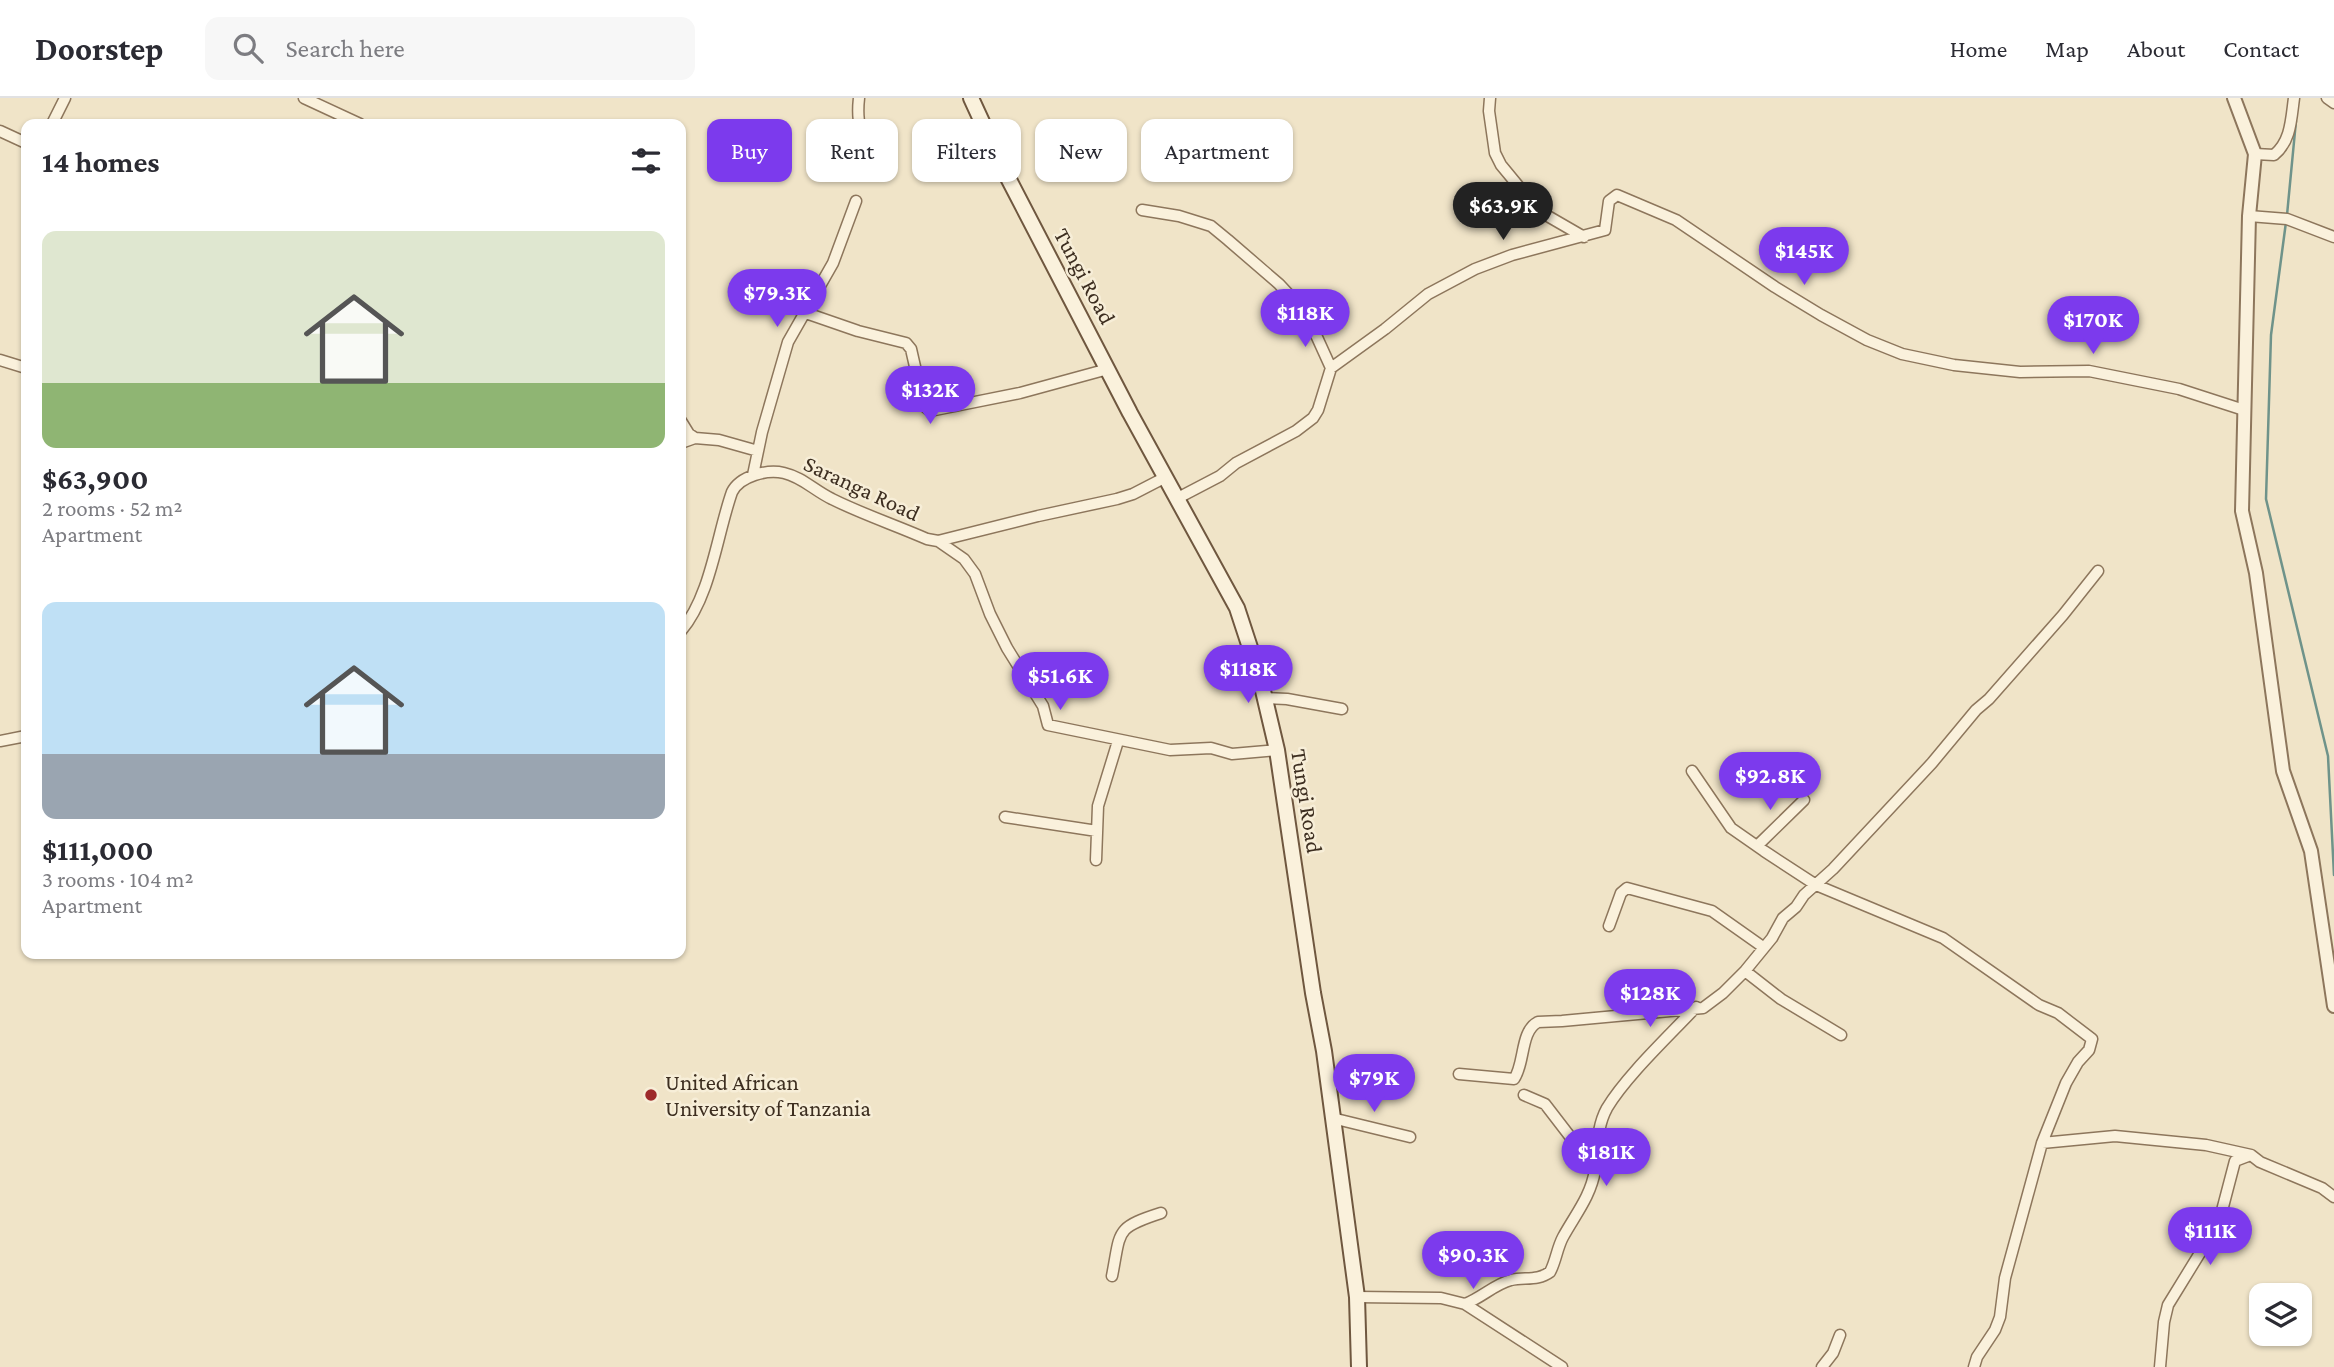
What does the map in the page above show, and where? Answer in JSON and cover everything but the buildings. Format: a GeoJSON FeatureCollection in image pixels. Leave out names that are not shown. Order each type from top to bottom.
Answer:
{"type":"FeatureCollection","features":[{"type":"Feature","properties":{"kind":"main road","name":"Tungi Road"},"geometry":{"type":"LineString","coordinates":[[971,98],[1005,173],[1164,478],[1237,608],[1265,698],[1278,750],[1313,993],[1324,1051],[1357,1297],[1359,1367]]}},
{"type":"Feature","properties":{"kind":"street"},"geometry":{"type":"LineString","coordinates":[[54,119],[65,98]]}},
{"type":"Feature","properties":{"kind":"street"},"geometry":{"type":"LineString","coordinates":[[304,98],[349,119]]}},
{"type":"Feature","properties":{"kind":"street"},"geometry":{"type":"LineString","coordinates":[[857,119],[859,98]]}},
{"type":"Feature","properties":{"kind":"street"},"geometry":{"type":"LineString","coordinates":[[1490,98],[1489,111],[1495,153],[1501,165],[1539,211],[1584,237]]}},
{"type":"Feature","properties":{"kind":"street"},"geometry":{"type":"LineString","coordinates":[[2234,98],[2255,154],[2249,216],[2242,511],[2256,573],[2283,771],[2311,851],[2334,1006]]}},
{"type":"Feature","properties":{"kind":"street"},"geometry":{"type":"LineString","coordinates":[[2255,154],[2274,155],[2284,147],[2291,125],[2294,98]]}},
{"type":"Feature","properties":{"kind":"street"},"geometry":{"type":"LineString","coordinates":[[2327,98],[2334,103]]}},
{"type":"Feature","properties":{"kind":"street"},"geometry":{"type":"LineString","coordinates":[[0,131],[21,140]]}},
{"type":"Feature","properties":{"kind":"street"},"geometry":{"type":"LineString","coordinates":[[1176,499],[1220,476],[1236,463],[1296,431],[1313,418],[1331,368],[1428,294],[1475,268],[1605,230],[1609,201],[1617,195],[1676,220],[1774,287],[1821,315],[1867,340],[1902,354],[1954,365],[2020,372],[2089,371],[2179,389],[2244,410]]}},
{"type":"Feature","properties":{"kind":"street"},"geometry":{"type":"LineString","coordinates":[[686,622],[714,561],[732,492],[735,486],[753,475],[788,342],[833,262],[856,201]]}},
{"type":"Feature","properties":{"kind":"street"},"geometry":{"type":"LineString","coordinates":[[1142,210],[1179,216],[1211,226],[1220,233],[1279,284],[1306,313],[1331,368]]}},
{"type":"Feature","properties":{"kind":"street"},"geometry":{"type":"LineString","coordinates":[[2249,216],[2287,219],[2334,237]]}},
{"type":"Feature","properties":{"kind":"street"},"geometry":{"type":"LineString","coordinates":[[803,312],[858,331],[906,343],[911,349],[924,406],[930,411],[1020,393],[1108,369]]}},
{"type":"Feature","properties":{"kind":"street"},"geometry":{"type":"LineString","coordinates":[[0,360],[21,366]]}},
{"type":"Feature","properties":{"kind":"street"},"geometry":{"type":"LineString","coordinates":[[686,429],[695,438]]}},
{"type":"Feature","properties":{"kind":"street"},"geometry":{"type":"LineString","coordinates":[[686,441],[695,438],[719,440],[758,451]]}},
{"type":"Feature","properties":{"kind":"street","name":"Saranga Road"},"geometry":{"type":"LineString","coordinates":[[753,475],[785,473],[858,511],[938,541],[1117,499],[1164,478]]}},
{"type":"Feature","properties":{"kind":"street"},"geometry":{"type":"LineString","coordinates":[[938,541],[964,559],[975,574],[990,614],[1007,648],[1043,706],[1048,725],[1170,750],[1211,748],[1232,754],[1278,750]]}},
{"type":"Feature","properties":{"kind":"street"},"geometry":{"type":"LineString","coordinates":[[1460,1074],[1514,1079],[1519,1072],[1531,1028],[1538,1021],[1703,1008],[1723,993],[1772,939],[1783,918],[1932,763],[1976,710],[2063,615],[2098,571]]}},
{"type":"Feature","properties":{"kind":"street"},"geometry":{"type":"LineString","coordinates":[[1265,698],[1287,699],[1342,709]]}},
{"type":"Feature","properties":{"kind":"street"},"geometry":{"type":"LineString","coordinates":[[0,741],[21,737]]}},
{"type":"Feature","properties":{"kind":"street"},"geometry":{"type":"LineString","coordinates":[[1096,860],[1098,806],[1118,741]]}},
{"type":"Feature","properties":{"kind":"street"},"geometry":{"type":"LineString","coordinates":[[1692,771],[1731,828],[1757,846],[1816,885],[1943,938],[2039,1005],[2058,1013],[2092,1039],[2092,1045],[2066,1083],[2042,1143],[2006,1279],[2000,1317],[1974,1367]]}},
{"type":"Feature","properties":{"kind":"street"},"geometry":{"type":"LineString","coordinates":[[1757,846],[1804,800]]}},
{"type":"Feature","properties":{"kind":"street"},"geometry":{"type":"LineString","coordinates":[[1005,817],[1097,831]]}},
{"type":"Feature","properties":{"kind":"street"},"geometry":{"type":"LineString","coordinates":[[1609,926],[1621,893],[1627,888],[1712,911],[1763,947]]}},
{"type":"Feature","properties":{"kind":"street"},"geometry":{"type":"LineString","coordinates":[[1745,971],[1782,999],[1841,1035]]}},
{"type":"Feature","properties":{"kind":"street"},"geometry":{"type":"LineString","coordinates":[[1465,1304],[1507,1282],[1537,1279],[1550,1272],[1563,1236],[1584,1203],[1595,1170],[1599,1132],[1608,1106],[1696,1007]]}},
{"type":"Feature","properties":{"kind":"street"},"geometry":{"type":"LineString","coordinates":[[1524,1095],[1545,1104],[1595,1170]]}},
{"type":"Feature","properties":{"kind":"street"},"geometry":{"type":"LineString","coordinates":[[1332,1118],[1410,1137]]}},
{"type":"Feature","properties":{"kind":"street"},"geometry":{"type":"LineString","coordinates":[[2042,1143],[2115,1136],[2180,1141],[2251,1155],[2260,1162],[2322,1188],[2334,1196]]}},
{"type":"Feature","properties":{"kind":"street"},"geometry":{"type":"LineString","coordinates":[[2160,1367],[2168,1305],[2219,1222],[2235,1161],[2251,1155]]}},
{"type":"Feature","properties":{"kind":"street"},"geometry":{"type":"LineString","coordinates":[[1112,1276],[1121,1234],[1132,1223],[1161,1213]]}},
{"type":"Feature","properties":{"kind":"street"},"geometry":{"type":"LineString","coordinates":[[1357,1297],[1441,1298],[1465,1304],[1562,1367]]}},
{"type":"Feature","properties":{"kind":"street"},"geometry":{"type":"LineString","coordinates":[[1822,1367],[1833,1353],[1840,1335]]}},
{"type":"Feature","properties":{"kind":"waterway"},"geometry":{"type":"LineString","coordinates":[[2287,215],[2296,121]]}},
{"type":"Feature","properties":{"kind":"waterway"},"geometry":{"type":"LineString","coordinates":[[2286,222],[2271,335],[2266,499],[2328,756],[2334,875]]}},
{"type":"Feature","properties":{"kind":"place","name":"United African University of Tanzania"},"geometry":{"type":"Point","coordinates":[651,1095]}}]}
